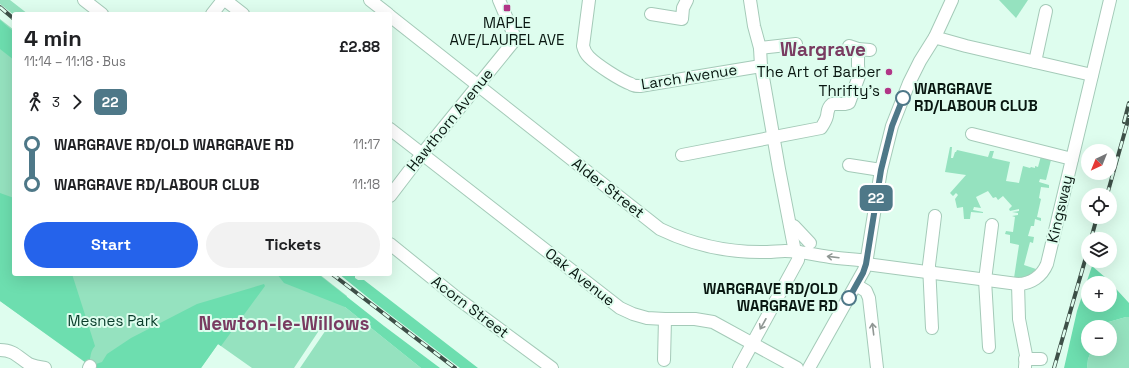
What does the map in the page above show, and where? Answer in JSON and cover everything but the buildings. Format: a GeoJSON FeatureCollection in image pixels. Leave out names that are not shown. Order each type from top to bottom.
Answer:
{"type":"FeatureCollection","features":[{"type":"Feature","properties":{"kind":"street"},"geometry":{"type":"LineString","coordinates":[[84,0],[99,12]]}},
{"type":"Feature","properties":{"kind":"street"},"geometry":{"type":"LineString","coordinates":[[214,12],[224,0],[240,12]]}},
{"type":"Feature","properties":{"kind":"street","name":"Alder Street"},"geometry":{"type":"LineString","coordinates":[[370,0],[385,12]]}},
{"type":"Feature","properties":{"kind":"street","name":"Hawthorn Avenue"},"geometry":{"type":"LineString","coordinates":[[392,193],[477,85],[514,41],[513,33],[499,0]]}},
{"type":"Feature","properties":{"kind":"street","name":"Larch Avenue"},"geometry":{"type":"LineString","coordinates":[[589,0],[583,46],[584,51],[601,66],[632,85],[640,86],[761,66]]}},
{"type":"Feature","properties":{"kind":"street"},"geometry":{"type":"LineString","coordinates":[[651,14],[682,19],[683,8],[687,0]]}},
{"type":"Feature","properties":{"kind":"street"},"geometry":{"type":"LineString","coordinates":[[738,368],[798,260],[790,225],[761,66],[760,48],[754,26],[750,0]]}},
{"type":"Feature","properties":{"kind":"street"},"geometry":{"type":"LineString","coordinates":[[809,368],[856,285],[867,262],[881,170],[888,140],[898,109],[918,65],[935,37],[952,0]]}},
{"type":"Feature","properties":{"kind":"street","name":"Kingsway"},"geometry":{"type":"LineString","coordinates":[[1018,284],[1031,281],[1045,268],[1110,0]]}},
{"type":"Feature","properties":{"kind":"street"},"geometry":{"type":"LineString","coordinates":[[1035,62],[1046,11]]}},
{"type":"Feature","properties":{"kind":"street","name":"Alder Street"},"geometry":{"type":"LineString","coordinates":[[392,17],[660,229],[671,234],[696,243],[725,249],[750,252],[797,252],[1018,284]]}},
{"type":"Feature","properties":{"kind":"street"},"geometry":{"type":"LineString","coordinates":[[935,37],[941,40],[1092,75]]}},
{"type":"Feature","properties":{"kind":"street"},"geometry":{"type":"LineString","coordinates":[[760,48],[791,48]]}},
{"type":"Feature","properties":{"kind":"street"},"geometry":{"type":"LineString","coordinates":[[682,156],[821,128],[827,116],[827,110],[832,104],[849,103],[859,76],[859,48]]}},
{"type":"Feature","properties":{"kind":"street","name":"Oak Avenue"},"geometry":{"type":"LineString","coordinates":[[392,131],[617,306],[627,312],[640,316],[665,319],[695,319],[713,322],[797,368]]}},
{"type":"Feature","properties":{"kind":"street"},"geometry":{"type":"LineString","coordinates":[[972,134],[1072,159]]}},
{"type":"Feature","properties":{"kind":"street"},"geometry":{"type":"LineString","coordinates":[[849,165],[881,170]]}},
{"type":"Feature","properties":{"kind":"street"},"geometry":{"type":"LineString","coordinates":[[932,328],[929,272],[935,216]]}},
{"type":"Feature","properties":{"kind":"street"},"geometry":{"type":"LineString","coordinates":[[790,225],[794,226],[810,243]]}},
{"type":"Feature","properties":{"kind":"street"},"geometry":{"type":"LineString","coordinates":[[989,347],[985,280],[992,225]]}},
{"type":"Feature","properties":{"kind":"street","name":"Acorn Street"},"geometry":{"type":"LineString","coordinates":[[392,246],[457,298],[552,368]]}},
{"type":"Feature","properties":{"kind":"street"},"geometry":{"type":"LineString","coordinates":[[1018,284],[1019,319],[1026,354],[1025,364],[1041,359]]}},
{"type":"Feature","properties":{"kind":"street"},"geometry":{"type":"LineString","coordinates":[[856,285],[866,291],[870,298],[877,368]]}},
{"type":"Feature","properties":{"kind":"street"},"geometry":{"type":"LineString","coordinates":[[664,360],[665,319]]}},
{"type":"Feature","properties":{"kind":"street"},"geometry":{"type":"LineString","coordinates":[[0,350],[7,350],[33,366],[45,368]]}},
{"type":"Feature","properties":{"kind":"green space"},"geometry":{"type":"Polygon","coordinates":[[[0,0],[10,0],[25,12],[12,12],[12,13],[0,4],[0,0]]]}},
{"type":"Feature","properties":{"kind":"green space"},"geometry":{"type":"Polygon","coordinates":[[[999,0],[1028,0],[1016,18],[999,0]]]}},
{"type":"Feature","properties":{"kind":"green space","name":"Mesnes Park"},"geometry":{"type":"Polygon","coordinates":[[[0,19],[12,28],[12,276],[322,276],[347,296],[345,307],[421,368],[300,368],[332,321],[328,317],[294,368],[252,368],[218,344],[201,368],[93,368],[0,301],[0,19]]]}},
{"type":"Feature","properties":{"kind":"green space"},"geometry":{"type":"Polygon","coordinates":[[[0,20],[12,30],[12,58],[0,49],[0,20]]]}},
{"type":"Feature","properties":{"kind":"green space"},"geometry":{"type":"Polygon","coordinates":[[[950,147],[952,147],[951,158],[953,158],[957,150],[988,157],[990,151],[994,151],[992,158],[1010,162],[1006,181],[1019,183],[1023,166],[1030,168],[1035,168],[1035,166],[1038,167],[1041,156],[1059,161],[1051,160],[1046,180],[1040,179],[1039,182],[1049,185],[1049,188],[1041,187],[1039,198],[1041,199],[1037,217],[1041,218],[1041,221],[1035,219],[1034,226],[1031,226],[1028,236],[1034,237],[1033,243],[1030,242],[1024,265],[1036,269],[1029,275],[1014,278],[1019,245],[1010,243],[1010,235],[1005,234],[1006,231],[1013,232],[1015,217],[1012,216],[1018,215],[1018,213],[1012,212],[1019,211],[1019,209],[1010,211],[1009,209],[1012,206],[1003,196],[998,200],[996,197],[993,198],[988,191],[976,197],[981,208],[974,207],[973,210],[983,213],[971,212],[970,219],[964,219],[963,207],[957,208],[955,199],[958,195],[956,193],[953,196],[950,193],[966,175],[945,172],[950,147]]]}},
{"type":"Feature","properties":{"kind":"green space"},"geometry":{"type":"Polygon","coordinates":[[[0,193],[12,197],[12,276],[73,276],[95,346],[88,364],[0,301],[0,193]]]}},
{"type":"Feature","properties":{"kind":"green space"},"geometry":{"type":"Polygon","coordinates":[[[1091,268],[1094,268],[1104,276],[1089,276],[1091,268]]]}},
{"type":"Feature","properties":{"kind":"green space"},"geometry":{"type":"Polygon","coordinates":[[[279,276],[321,276],[440,368],[421,368],[345,307],[284,283],[279,276]]]}},
{"type":"Feature","properties":{"kind":"green space"},"geometry":{"type":"Polygon","coordinates":[[[341,276],[355,276],[358,280],[364,280],[478,368],[460,368],[341,276]]]}},
{"type":"Feature","properties":{"kind":"green space"},"geometry":{"type":"Polygon","coordinates":[[[264,284],[265,286],[221,346],[218,344],[201,368],[93,368],[96,364],[102,362],[107,354],[131,338],[197,304],[264,284]]]}},
{"type":"Feature","properties":{"kind":"green space"},"geometry":{"type":"Polygon","coordinates":[[[1117,290],[1129,303],[1129,317],[1116,320],[1081,320],[1081,356],[1089,356],[1087,368],[1064,368],[1081,299],[1081,312],[1117,312],[1117,290]]]}},
{"type":"Feature","properties":{"kind":"green space"},"geometry":{"type":"Polygon","coordinates":[[[1129,317],[1129,368],[1087,368],[1089,356],[1117,356],[1117,320],[1116,320],[1129,317]]]}},
{"type":"Feature","properties":{"kind":"railway"},"geometry":{"type":"LineString","coordinates":[[0,7],[12,17]]}},
{"type":"Feature","properties":{"kind":"railway"},"geometry":{"type":"LineString","coordinates":[[1124,122],[1129,103]]}},
{"type":"Feature","properties":{"kind":"railway"},"geometry":{"type":"LineString","coordinates":[[1109,188],[1129,117]]}},
{"type":"Feature","properties":{"kind":"railway"},"geometry":{"type":"LineString","coordinates":[[1093,232],[1095,224]]}},
{"type":"Feature","properties":{"kind":"railway"},"geometry":{"type":"LineString","coordinates":[[1054,368],[1083,268]]}},
{"type":"Feature","properties":{"kind":"railway"},"geometry":{"type":"LineString","coordinates":[[335,276],[455,368]]}},
{"type":"Feature","properties":{"kind":"bus line","name":"22"},"geometry":{"type":"LineString","coordinates":[[849,298],[863,273],[866,264],[881,170],[892,126],[903,98]]}},
{"type":"Feature","properties":{"kind":"place","name":"MAPLE AVE/LAUREL AVE"},"geometry":{"type":"Point","coordinates":[507,8]}},
{"type":"Feature","properties":{"kind":"place","name":"The Art of Barber"},"geometry":{"type":"Point","coordinates":[889,72]}},
{"type":"Feature","properties":{"kind":"place","name":"Thrifty's"},"geometry":{"type":"Point","coordinates":[888,91]}},
{"type":"Feature","properties":{"kind":"place","name":"WARGRAVE RD/LABOUR CLUB"},"geometry":{"type":"Point","coordinates":[903,98]}},
{"type":"Feature","properties":{"kind":"place","name":"WARGRAVE RD/OLD WARGRAVE RD"},"geometry":{"type":"Point","coordinates":[849,298]}},
{"type":"Feature","properties":{"kind":"district","name":"Wargrave"},"geometry":{"type":"Point","coordinates":[823,49]}},
{"type":"Feature","properties":{"kind":"district","name":"Newton-le-Willows"},"geometry":{"type":"Point","coordinates":[284,323]}}]}
